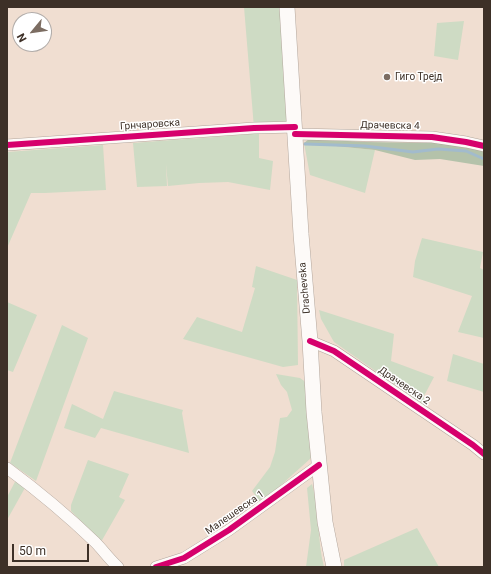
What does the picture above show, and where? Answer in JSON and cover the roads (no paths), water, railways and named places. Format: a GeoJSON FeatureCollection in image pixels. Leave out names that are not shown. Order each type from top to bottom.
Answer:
{"type":"FeatureCollection","features":[{"type":"Feature","properties":{"kind":"main road","name":"Drachevska"},"geometry":{"type":"LineString","coordinates":[[287,7],[314,412],[325,522],[334,567]]}},
{"type":"Feature","properties":{"kind":"street","name":"Грнчаровска"},"geometry":{"type":"LineString","coordinates":[[7,145],[254,128],[295,131]]}},
{"type":"Feature","properties":{"kind":"street","name":"Драчевска 4"},"geometry":{"type":"LineString","coordinates":[[295,131],[432,137],[484,146]]}},
{"type":"Feature","properties":{"kind":"street","name":"Драчевска 2"},"geometry":{"type":"LineString","coordinates":[[310,341],[344,357],[484,454]]}},
{"type":"Feature","properties":{"kind":"street","name":"Малешевска 1"},"geometry":{"type":"LineString","coordinates":[[156,567],[184,558],[230,530],[319,465]]}},
{"type":"Feature","properties":{"kind":"street"},"geometry":{"type":"LineString","coordinates":[[7,468],[69,517],[118,567]]}},
{"type":"Feature","properties":{"kind":"waterway"},"geometry":{"type":"LineString","coordinates":[[305,144],[365,146],[413,152],[438,149],[466,151],[484,159]]}},
{"type":"Feature","properties":{"kind":"place","name":"Гиго Трејд"},"geometry":{"type":"Point","coordinates":[387,77]}}]}
